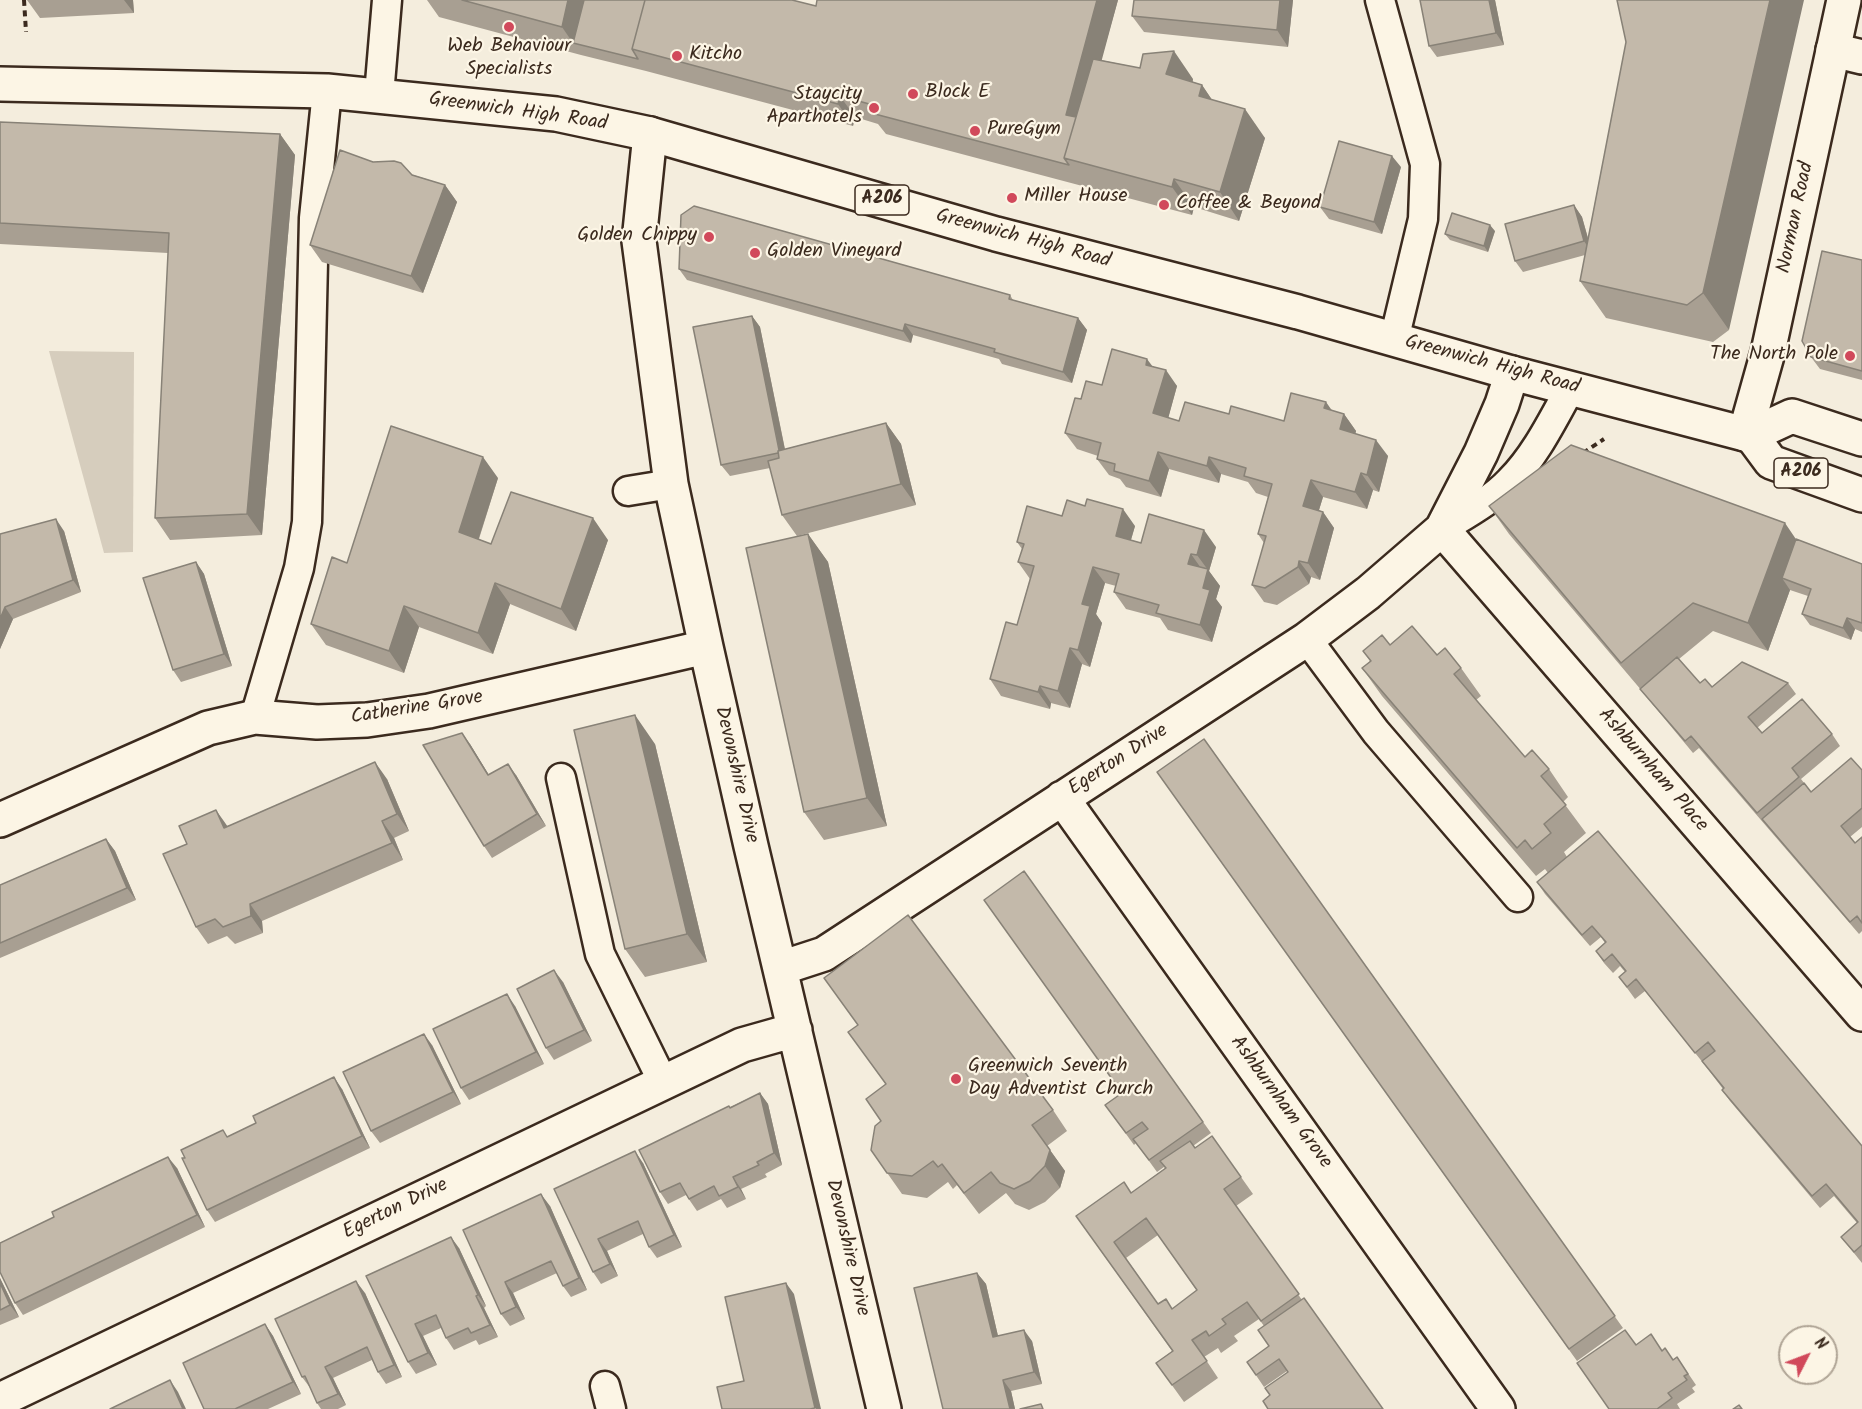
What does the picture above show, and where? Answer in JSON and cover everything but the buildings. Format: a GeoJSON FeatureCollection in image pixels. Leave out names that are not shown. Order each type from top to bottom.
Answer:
{"type":"FeatureCollection","features":[{"type":"Feature","properties":{"kind":"street","name":"Norman Road"},"geometry":{"type":"LineString","coordinates":[[1748,434],[1848,53],[1844,0]]}},
{"type":"Feature","properties":{"kind":"street","name":"Greenwich High Road"},"geometry":{"type":"LineString","coordinates":[[0,84],[327,91],[555,114],[650,134],[996,234],[1298,312],[1512,373],[1748,434]]}},
{"type":"Feature","properties":{"kind":"street","name":"Devonshire Drive"},"geometry":{"type":"LineString","coordinates":[[650,134],[639,241],[671,484],[706,647],[884,1409]]}},
{"type":"Feature","properties":{"kind":"street","name":"Egerton Drive"},"geometry":{"type":"LineString","coordinates":[[781,968],[824,954],[1307,639],[1368,593],[1442,529],[1485,442],[1512,373]]}},
{"type":"Feature","properties":{"kind":"street","name":"A206"},"geometry":{"type":"LineString","coordinates":[[1862,439],[1792,416],[1748,434],[1772,462],[1862,495]]}},
{"type":"Feature","properties":{"kind":"street","name":"Ashburnham Place"},"geometry":{"type":"LineString","coordinates":[[1442,529],[1862,1014]]}},
{"type":"Feature","properties":{"kind":"street","name":"Catherine Grove"},"geometry":{"type":"LineString","coordinates":[[0,820],[208,729],[255,717],[327,722],[367,720],[429,711],[706,647]]}},
{"type":"Feature","properties":{"kind":"street","name":"Ashburnham Grove"},"geometry":{"type":"LineString","coordinates":[[1062,798],[1498,1409]]}},
{"type":"Feature","properties":{"kind":"street","name":"Egerton Drive"},"geometry":{"type":"LineString","coordinates":[[0,1400],[742,1045],[795,1030]]}},
{"type":"Feature","properties":{"kind":"lane"},"geometry":{"type":"LineString","coordinates":[[379,95],[387,0]]}},
{"type":"Feature","properties":{"kind":"lane"},"geometry":{"type":"LineString","coordinates":[[1380,0],[1425,165],[1423,219],[1394,340]]}},
{"type":"Feature","properties":{"kind":"lane"},"geometry":{"type":"LineString","coordinates":[[255,717],[299,568],[307,522],[314,218],[327,91]]}},
{"type":"Feature","properties":{"kind":"lane","name":"Egerton Drive"},"geometry":{"type":"LineString","coordinates":[[1442,529],[1487,501],[1512,480],[1542,439],[1570,387]]}},
{"type":"Feature","properties":{"kind":"lane"},"geometry":{"type":"LineString","coordinates":[[628,491],[671,484]]}},
{"type":"Feature","properties":{"kind":"lane"},"geometry":{"type":"LineString","coordinates":[[1307,639],[1376,732],[1518,897]]}},
{"type":"Feature","properties":{"kind":"lane"},"geometry":{"type":"LineString","coordinates":[[561,778],[600,954],[663,1082]]}},
{"type":"Feature","properties":{"kind":"path"},"geometry":{"type":"LineString","coordinates":[[24,0],[26,32]]}},
{"type":"Feature","properties":{"kind":"shaded area"},"geometry":{"type":"Polygon","coordinates":[[[49,351],[134,352],[133,552],[104,553],[49,351]]]}},
{"type":"Feature","properties":{"kind":"place","name":"Web Behaviour Specialists"},"geometry":{"type":"Point","coordinates":[509,27]}},
{"type":"Feature","properties":{"kind":"place","name":"Kitcho"},"geometry":{"type":"Point","coordinates":[677,56]}},
{"type":"Feature","properties":{"kind":"place","name":"Block E"},"geometry":{"type":"Point","coordinates":[913,94]}},
{"type":"Feature","properties":{"kind":"place","name":"Staycity Aparthotels"},"geometry":{"type":"Point","coordinates":[874,108]}},
{"type":"Feature","properties":{"kind":"place","name":"PureGym"},"geometry":{"type":"Point","coordinates":[975,131]}},
{"type":"Feature","properties":{"kind":"place","name":"Miller House"},"geometry":{"type":"Point","coordinates":[1012,198]}},
{"type":"Feature","properties":{"kind":"place","name":"Coffee & Beyond"},"geometry":{"type":"Point","coordinates":[1164,205]}},
{"type":"Feature","properties":{"kind":"place","name":"Golden Chippy"},"geometry":{"type":"Point","coordinates":[709,237]}},
{"type":"Feature","properties":{"kind":"place","name":"Golden Vineyard"},"geometry":{"type":"Point","coordinates":[755,253]}},
{"type":"Feature","properties":{"kind":"place","name":"The North Pole"},"geometry":{"type":"Point","coordinates":[1850,356]}},
{"type":"Feature","properties":{"kind":"place","name":"Greenwich Seventh Day Adventist Church"},"geometry":{"type":"Point","coordinates":[956,1079]}}]}
